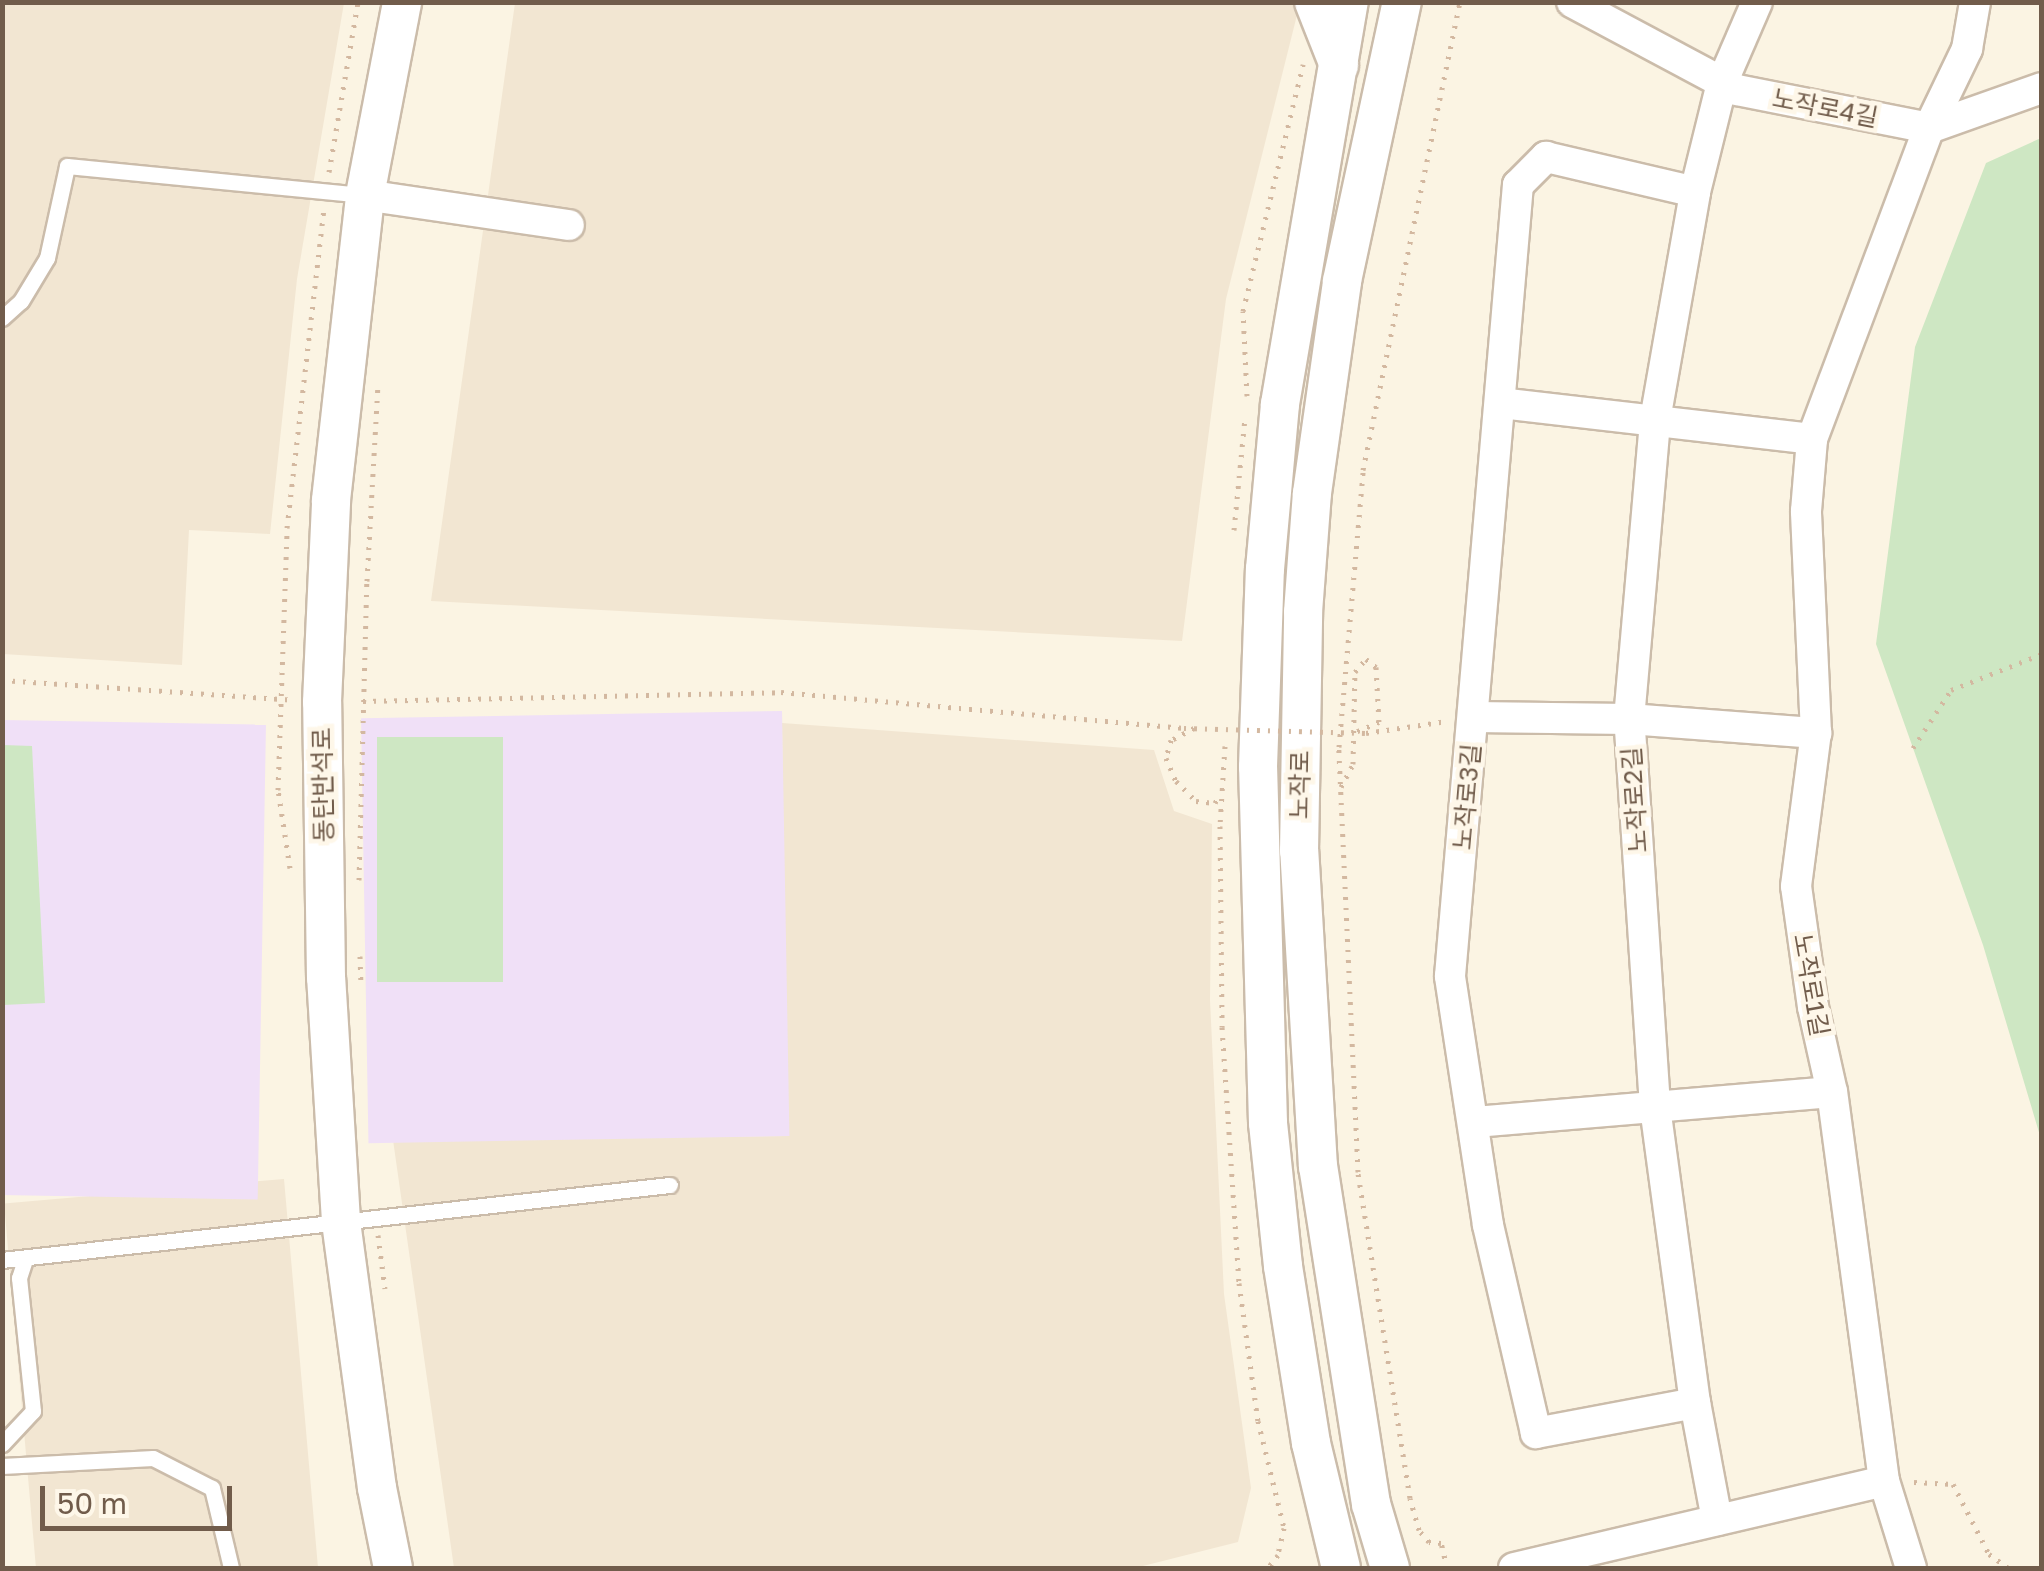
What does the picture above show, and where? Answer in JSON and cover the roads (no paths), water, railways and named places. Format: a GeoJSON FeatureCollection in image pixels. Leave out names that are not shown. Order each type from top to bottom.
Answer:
{"type":"FeatureCollection","features":[{"type":"Feature","properties":{"kind":"street","name":"동탄반석로"},"geometry":{"type":"LineString","coordinates":[[393,1568],[377,1488],[358,1219],[326,978],[322,702],[331,500],[364,195],[402,2]]}},
{"type":"Feature","properties":{"kind":"street"},"geometry":{"type":"LineString","coordinates":[[1314,2],[1339,65]]}},
{"type":"Feature","properties":{"kind":"street","name":"노작로"},"geometry":{"type":"LineString","coordinates":[[1341,1568],[1310,1443],[1283,1266],[1268,1123],[1258,750],[1265,569],[1278,420],[1298,282],[1350,2]]}},
{"type":"Feature","properties":{"kind":"street","name":"노작로"},"geometry":{"type":"LineString","coordinates":[[1390,1568],[1371,1504],[1318,1168],[1303,970],[1299,851],[1302,612],[1312,493],[1334,332],[1402,2]]}},
{"type":"Feature","properties":{"kind":"street"},"geometry":{"type":"LineString","coordinates":[[1722,82],[1757,2]]}},
{"type":"Feature","properties":{"kind":"street"},"geometry":{"type":"LineString","coordinates":[[1929,128],[1968,49],[1975,2]]}},
{"type":"Feature","properties":{"kind":"street","name":"노작로4길"},"geometry":{"type":"LineString","coordinates":[[1581,4],[1737,90],[1929,128]]}},
{"type":"Feature","properties":{"kind":"street"},"geometry":{"type":"LineString","coordinates":[[1339,65],[1349,48],[1366,46],[1378,57],[1384,78]]}},
{"type":"Feature","properties":{"kind":"street","name":"노작로2길"},"geometry":{"type":"LineString","coordinates":[[1717,1520],[1695,1403],[1655,1106],[1629,719],[1655,420],[1696,192],[1722,82]]}},
{"type":"Feature","properties":{"kind":"street"},"geometry":{"type":"LineString","coordinates":[[1929,128],[2042,88]]}},
{"type":"Feature","properties":{"kind":"street","name":"노작로1길"},"geometry":{"type":"LineString","coordinates":[[1910,1568],[1884,1481],[1832,1092],[1813,1007],[1796,886],[1816,733],[1806,511],[1812,439],[1929,128]]}},
{"type":"Feature","properties":{"kind":"street","name":"노작로3길"},"geometry":{"type":"LineString","coordinates":[[1695,1403],[1536,1433],[1488,1225],[1450,976],[1518,185],[1546,157],[1696,192]]}},
{"type":"Feature","properties":{"kind":"street"},"geometry":{"type":"LineString","coordinates":[[364,195],[569,224]]}},
{"type":"Feature","properties":{"kind":"street"},"geometry":{"type":"LineString","coordinates":[[1502,403],[1812,439]]}},
{"type":"Feature","properties":{"kind":"street"},"geometry":{"type":"LineString","coordinates":[[1474,717],[1629,719],[1816,733]]}},
{"type":"Feature","properties":{"kind":"street"},"geometry":{"type":"LineString","coordinates":[[1475,1122],[1832,1092]]}},
{"type":"Feature","properties":{"kind":"street"},"geometry":{"type":"LineString","coordinates":[[1310,1443],[1341,1458],[1359,1432]]}},
{"type":"Feature","properties":{"kind":"street"},"geometry":{"type":"LineString","coordinates":[[1514,1568],[1618,1557],[1717,1520],[1884,1481]]}},
{"type":"Feature","properties":{"kind":"lane"},"geometry":{"type":"LineString","coordinates":[[2,318],[21,301],[47,258],[67,166],[364,195]]}},
{"type":"Feature","properties":{"kind":"lane"},"geometry":{"type":"LineString","coordinates":[[2,1260],[670,1184]]}},
{"type":"Feature","properties":{"kind":"lane"},"geometry":{"type":"LineString","coordinates":[[2,1444],[33,1411],[20,1278],[25,1259]]}},
{"type":"Feature","properties":{"kind":"lane"},"geometry":{"type":"LineString","coordinates":[[2,1466],[153,1458],[212,1488],[231,1568]]}}]}
